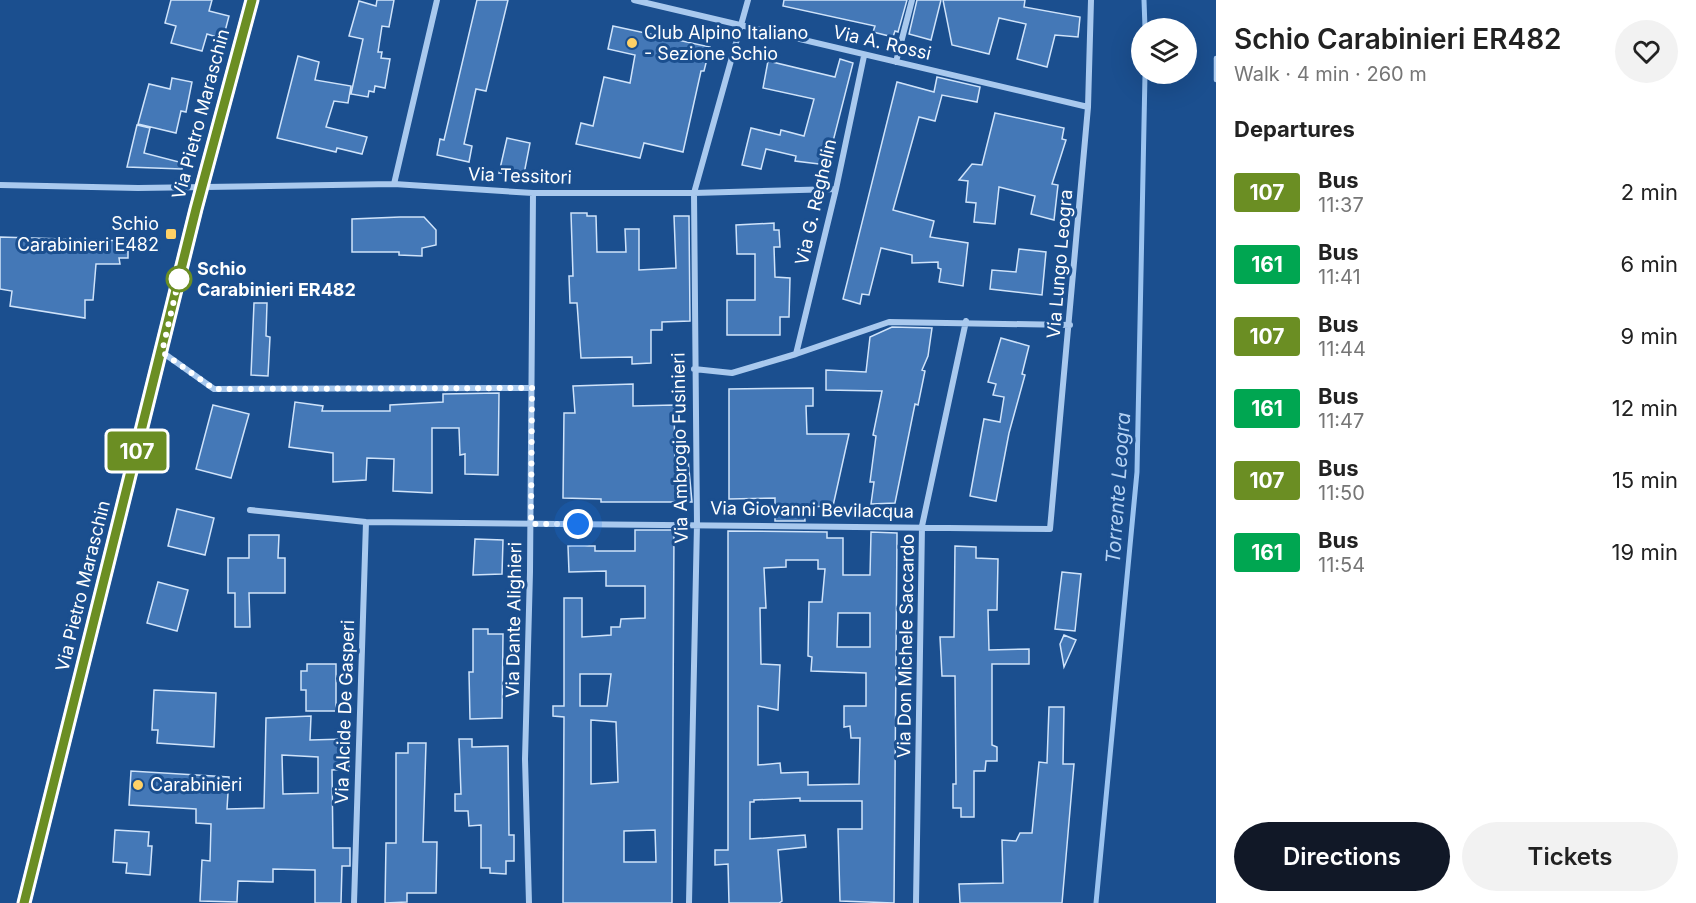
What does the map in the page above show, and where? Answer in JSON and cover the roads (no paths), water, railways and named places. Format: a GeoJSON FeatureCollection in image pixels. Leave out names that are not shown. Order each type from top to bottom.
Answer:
{"type":"FeatureCollection","features":[{"type":"Feature","properties":{"kind":"main road","name":"Via Pietro Maraschin"},"geometry":{"type":"LineString","coordinates":[[24,903],[202,187],[252,0]]}},
{"type":"Feature","properties":{"kind":"street"},"geometry":{"type":"LineString","coordinates":[[394,184],[437,0]]}},
{"type":"Feature","properties":{"kind":"street","name":"Via A. Rossi"},"geometry":{"type":"LineString","coordinates":[[634,0],[1088,107]]}},
{"type":"Feature","properties":{"kind":"street","name":"Via Ambrogio Fusinieri"},"geometry":{"type":"LineString","coordinates":[[689,903],[697,524],[694,193],[748,0]]}},
{"type":"Feature","properties":{"kind":"street"},"geometry":{"type":"LineString","coordinates":[[896,62],[912,0]]}},
{"type":"Feature","properties":{"kind":"street","name":"Via Lungo Leogra"},"geometry":{"type":"LineString","coordinates":[[1050,529],[1088,107],[1091,0]]}},
{"type":"Feature","properties":{"kind":"street","name":"Via G. Reghelin"},"geometry":{"type":"LineString","coordinates":[[796,354],[836,189],[864,56]]}},
{"type":"Feature","properties":{"kind":"street","name":"Via Tessitori"},"geometry":{"type":"LineString","coordinates":[[0,186],[202,187],[394,184],[533,193],[694,193],[836,189]]}},
{"type":"Feature","properties":{"kind":"street","name":"Via Dante Alighieri"},"geometry":{"type":"LineString","coordinates":[[529,903],[525,759],[531,524],[533,193]]}},
{"type":"Feature","properties":{"kind":"street"},"geometry":{"type":"LineString","coordinates":[[694,369],[732,373],[889,322],[966,321],[1070,325]]}},
{"type":"Feature","properties":{"kind":"street","name":"Via Don Michele Saccardo"},"geometry":{"type":"LineString","coordinates":[[916,903],[922,526],[966,321]]}},
{"type":"Feature","properties":{"kind":"street"},"geometry":{"type":"LineString","coordinates":[[162,352],[214,389],[532,388]]}},
{"type":"Feature","properties":{"kind":"street","name":"Via Giovanni Bevilacqua"},"geometry":{"type":"LineString","coordinates":[[250,510],[366,522],[1050,529]]}},
{"type":"Feature","properties":{"kind":"street","name":"Via Alcide De Gasperi"},"geometry":{"type":"LineString","coordinates":[[354,903],[366,522]]}},
{"type":"Feature","properties":{"kind":"lane"},"geometry":{"type":"LineString","coordinates":[[1216,58],[1216,80]]}},
{"type":"Feature","properties":{"kind":"waterway","name":"Torrente Leogra"},"geometry":{"type":"LineString","coordinates":[[1144,0],[1145,18]]}},
{"type":"Feature","properties":{"kind":"waterway","name":"Torrente Leogra"},"geometry":{"type":"LineString","coordinates":[[1096,903],[1137,472],[1145,84]]}},
{"type":"Feature","properties":{"kind":"place","name":"Club Alpino Italiano - Sezione Schio"},"geometry":{"type":"Point","coordinates":[632,43]}},
{"type":"Feature","properties":{"kind":"place","name":"Schio Carabinieri E482"},"geometry":{"type":"Point","coordinates":[171,234]}},
{"type":"Feature","properties":{"kind":"place","name":"Schio Carabinieri ER482"},"geometry":{"type":"Point","coordinates":[179,279]}},
{"type":"Feature","properties":{"kind":"place","name":"Carabinieri"},"geometry":{"type":"Point","coordinates":[138,785]}}]}
